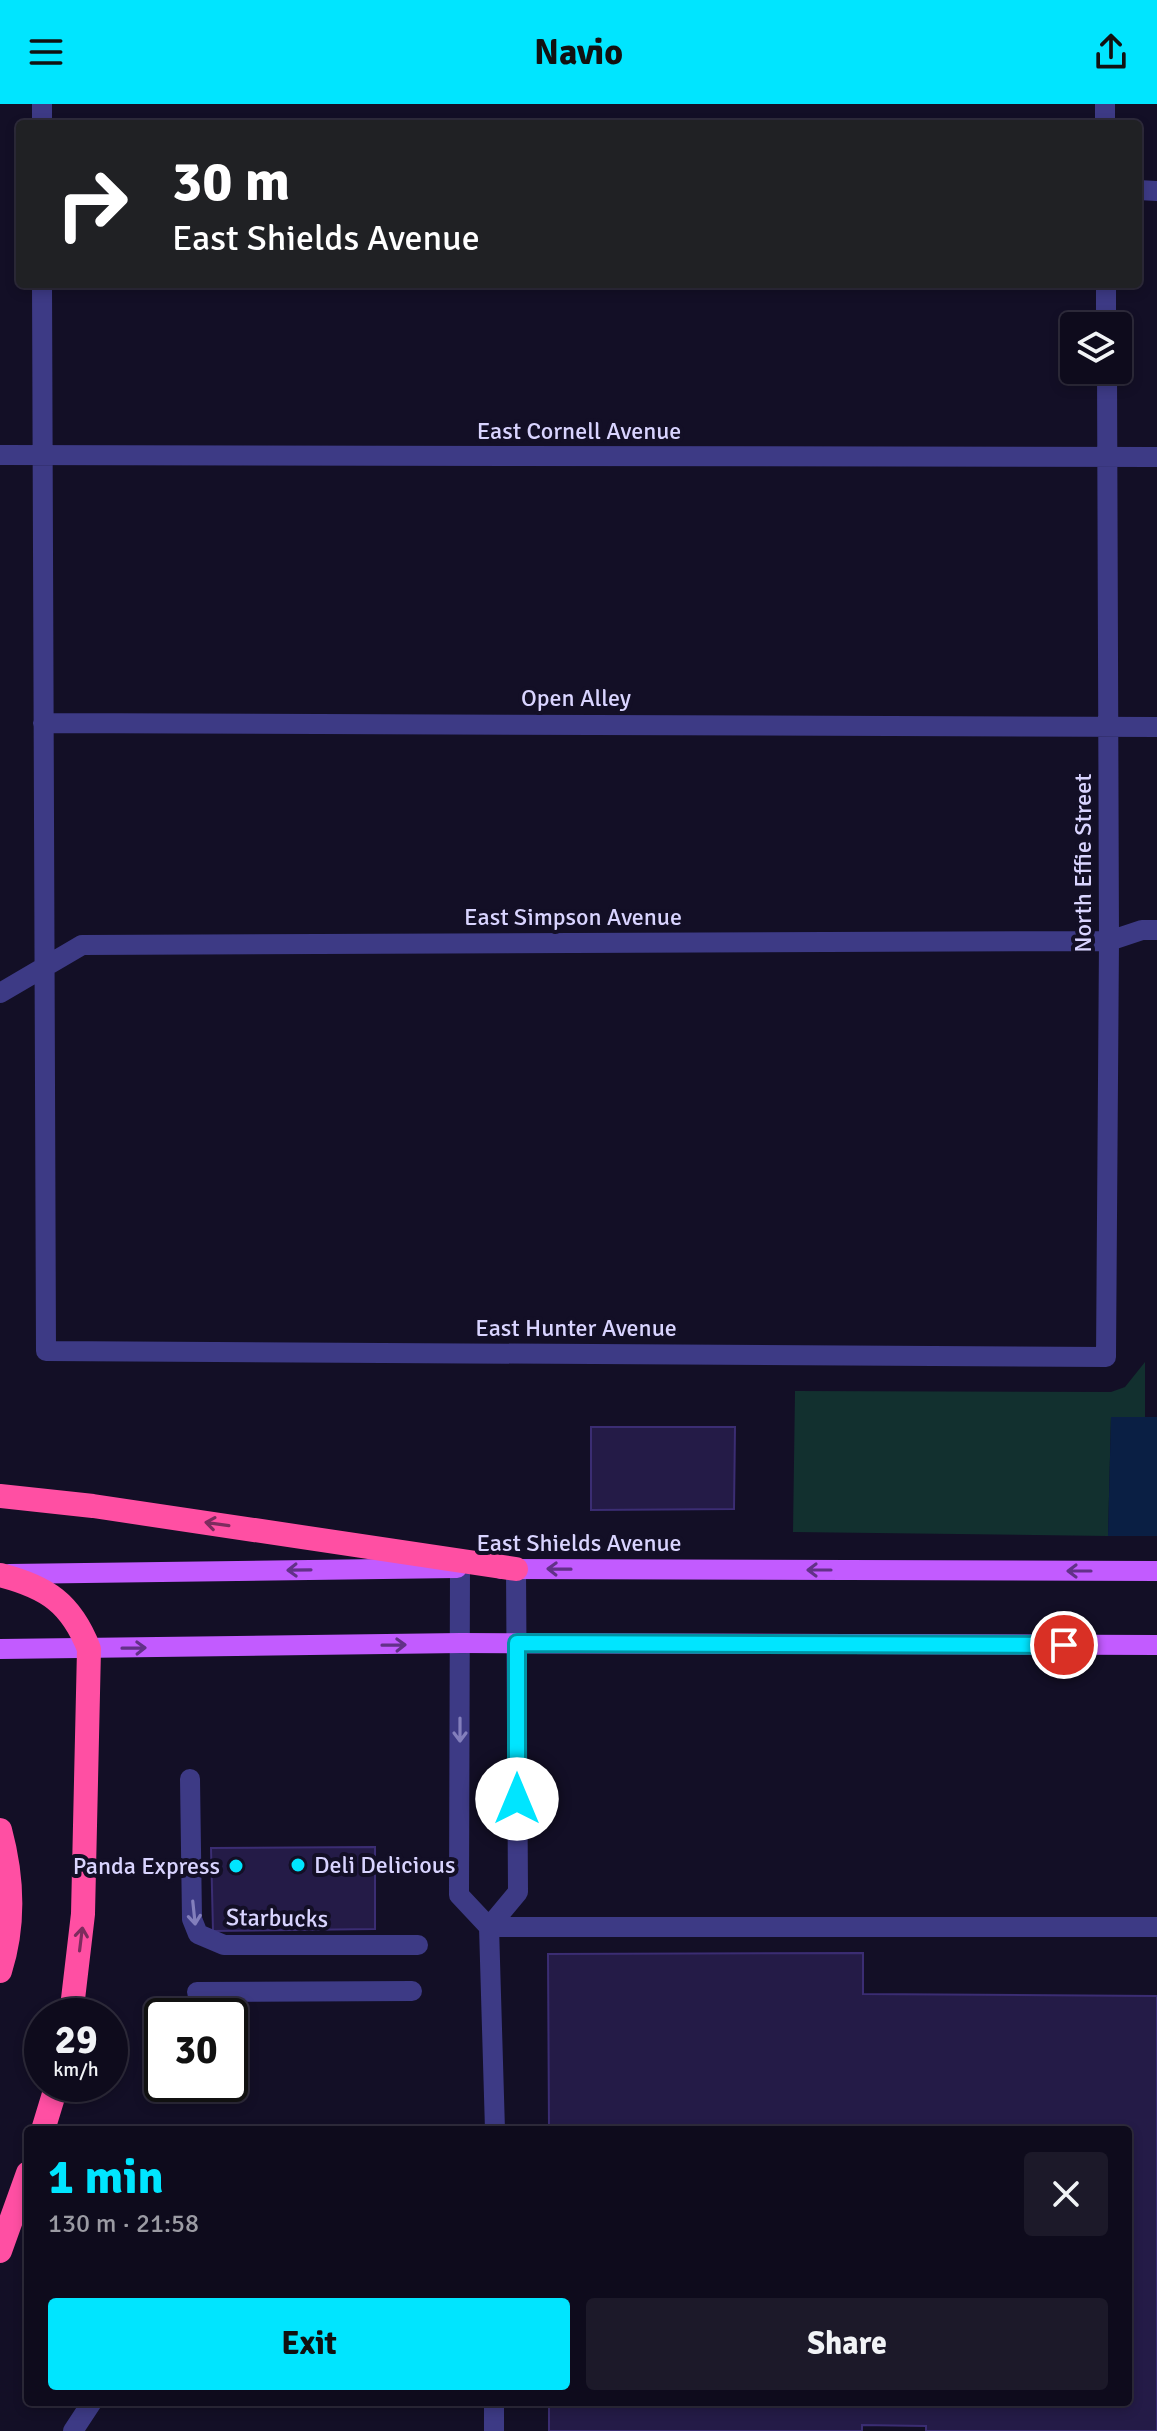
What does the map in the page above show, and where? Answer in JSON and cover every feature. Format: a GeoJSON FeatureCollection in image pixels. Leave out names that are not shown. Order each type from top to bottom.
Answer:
{"type":"FeatureCollection","features":[{"type":"Feature","properties":{"kind":"highway"},"geometry":{"type":"LineString","coordinates":[[0,1496],[93,1506],[516,1569]]}},
{"type":"Feature","properties":{"kind":"highway"},"geometry":{"type":"LineString","coordinates":[[0,1574],[31,1583],[61,1602],[78,1622],[89,1649],[83,1914],[73,1998]]}},
{"type":"Feature","properties":{"kind":"highway"},"geometry":{"type":"LineString","coordinates":[[0,1830],[12,1902],[8,1945],[0,1971]]}},
{"type":"Feature","properties":{"kind":"highway"},"geometry":{"type":"LineString","coordinates":[[44,2126],[52,2102]]}},
{"type":"Feature","properties":{"kind":"highway"},"geometry":{"type":"LineString","coordinates":[[0,2251],[24,2184]]}},
{"type":"Feature","properties":{"kind":"main road","name":"East Shields Avenue"},"geometry":{"type":"LineString","coordinates":[[0,1574],[460,1568],[1157,1571]]}},
{"type":"Feature","properties":{"kind":"main road"},"geometry":{"type":"LineString","coordinates":[[0,1649],[461,1643],[1157,1645]]}},
{"type":"Feature","properties":{"kind":"street"},"geometry":{"type":"LineString","coordinates":[[42,288],[42,969]]}},
{"type":"Feature","properties":{"kind":"street"},"geometry":{"type":"LineString","coordinates":[[1106,288],[1106,312]]}},
{"type":"Feature","properties":{"kind":"street","name":"North Effie Street"},"geometry":{"type":"LineString","coordinates":[[1106,1357],[1109,941],[1107,384]]}},
{"type":"Feature","properties":{"kind":"street","name":"East Cornell Avenue"},"geometry":{"type":"LineString","coordinates":[[0,455],[1157,457]]}},
{"type":"Feature","properties":{"kind":"street","name":"Open Alley"},"geometry":{"type":"LineString","coordinates":[[43,723],[1157,727]]}},
{"type":"Feature","properties":{"kind":"street","name":"East Simpson Avenue"},"geometry":{"type":"LineString","coordinates":[[0,993],[82,945],[1109,941],[1142,930],[1157,930]]}},
{"type":"Feature","properties":{"kind":"street","name":"East Hunter Avenue"},"geometry":{"type":"LineString","coordinates":[[42,969],[46,1351],[1106,1357]]}},
{"type":"Feature","properties":{"kind":"street"},"geometry":{"type":"LineString","coordinates":[[460,1568],[459,1895],[489,1927],[1157,1927]]}},
{"type":"Feature","properties":{"kind":"street"},"geometry":{"type":"LineString","coordinates":[[495,2126],[489,1927],[518,1892],[516,1569]]}},
{"type":"Feature","properties":{"kind":"street","name":"Starbucks"},"geometry":{"type":"LineString","coordinates":[[190,1779],[192,1919],[198,1934],[224,1945],[418,1945]]}},
{"type":"Feature","properties":{"kind":"street"},"geometry":{"type":"LineString","coordinates":[[197,1992],[412,1991]]}},
{"type":"Feature","properties":{"kind":"street"},"geometry":{"type":"LineString","coordinates":[[73,2431],[89,2406]]}},
{"type":"Feature","properties":{"kind":"street"},"geometry":{"type":"LineString","coordinates":[[494,2406],[494,2431]]}},
{"type":"Feature","properties":{"kind":"green space"},"geometry":{"type":"Polygon","coordinates":[[[1145,1362],[1145,1417],[1111,1418],[1108,1536],[793,1532],[795,1391],[1111,1392],[1125,1387],[1145,1362]]]}},
{"type":"Feature","properties":{"kind":"water"},"geometry":{"type":"Polygon","coordinates":[[[1111,1417],[1157,1417],[1157,1536],[1108,1536],[1111,1417]]]}},
{"type":"Feature","properties":{"kind":"building"},"geometry":{"type":"Polygon","coordinates":[[[591,1427],[735,1427],[734,1509],[591,1510],[591,1427]]]}},
{"type":"Feature","properties":{"kind":"building"},"geometry":{"type":"Polygon","coordinates":[[[375,1847],[375,1929],[213,1931],[211,1848],[375,1847]]]}},
{"type":"Feature","properties":{"kind":"building"},"geometry":{"type":"Polygon","coordinates":[[[863,1953],[863,1994],[1157,1996],[1157,2431],[926,2431],[926,2426],[862,2425],[862,2431],[549,2431],[549,2406],[1132,2406],[1132,2126],[549,2126],[548,1954],[863,1953]]]}},
{"type":"Feature","properties":{"kind":"place","name":"Deli Delicious"},"geometry":{"type":"Point","coordinates":[298,1865]}},
{"type":"Feature","properties":{"kind":"place","name":"Panda Express"},"geometry":{"type":"Point","coordinates":[236,1866]}},
{"type":"Feature","properties":{"kind":"route"},"geometry":{"type":"LineString","coordinates":[[517,1799],[517,1643],[1064,1645]]}}]}
